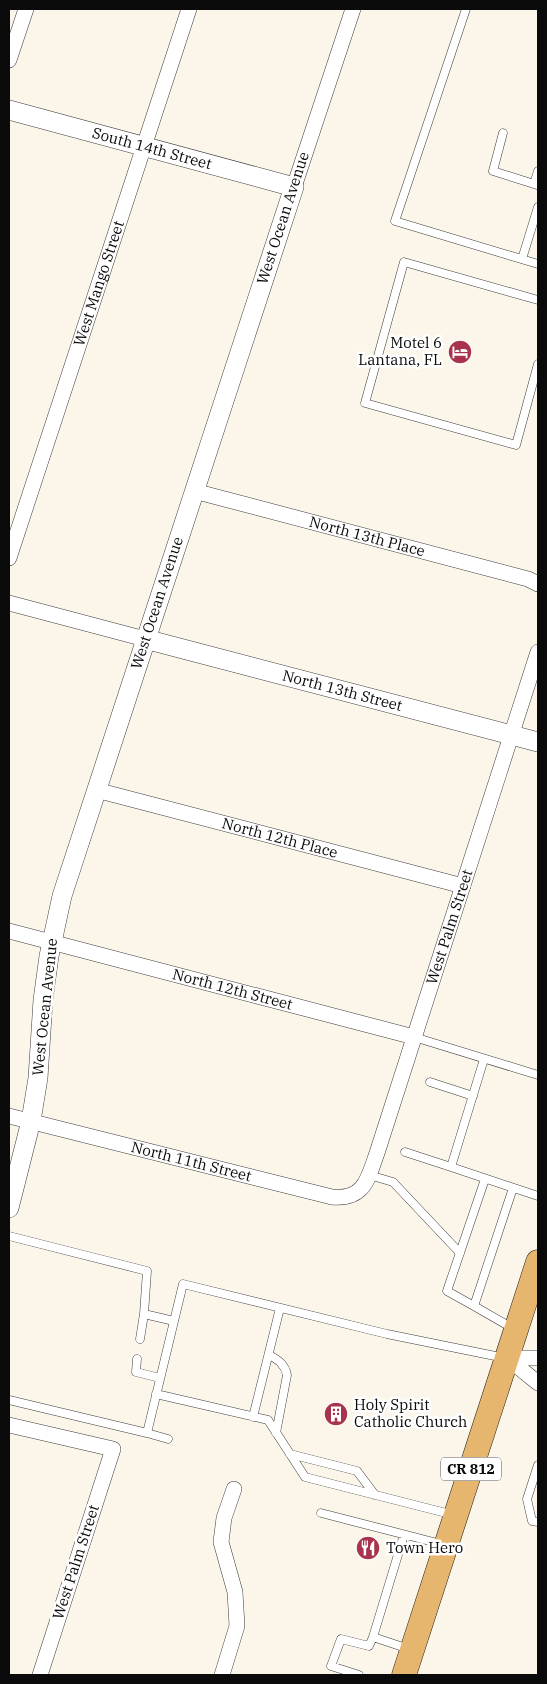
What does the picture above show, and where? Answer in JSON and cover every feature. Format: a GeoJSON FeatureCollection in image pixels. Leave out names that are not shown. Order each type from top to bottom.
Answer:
{"type":"FeatureCollection","features":[{"type":"Feature","properties":{"kind":"main road","name":"CR 812"},"geometry":{"type":"LineString","coordinates":[[404,1675],[538,1262]]}},
{"type":"Feature","properties":{"kind":"street"},"geometry":{"type":"LineString","coordinates":[[9,60],[26,9]]}},
{"type":"Feature","properties":{"kind":"street","name":"West Mango Street"},"geometry":{"type":"LineString","coordinates":[[9,558],[189,9]]}},
{"type":"Feature","properties":{"kind":"street","name":"West Ocean Avenue"},"geometry":{"type":"LineString","coordinates":[[9,1208],[31,1121],[38,1078],[43,1000],[51,942],[62,896],[353,9]]}},
{"type":"Feature","properties":{"kind":"street","name":"South 14th Street"},"geometry":{"type":"LineString","coordinates":[[9,110],[294,187]]}},
{"type":"Feature","properties":{"kind":"street","name":"North 13th Place"},"geometry":{"type":"LineString","coordinates":[[194,491],[528,579],[538,584]]}},
{"type":"Feature","properties":{"kind":"street"},"geometry":{"type":"LineString","coordinates":[[9,603],[145,639]]}},
{"type":"Feature","properties":{"kind":"street","name":"North 13th Street"},"geometry":{"type":"LineString","coordinates":[[145,639],[538,742]]}},
{"type":"Feature","properties":{"kind":"street","name":"West Palm Street"},"geometry":{"type":"LineString","coordinates":[[352,1196],[360,1190],[369,1175],[538,652]]}},
{"type":"Feature","properties":{"kind":"street","name":"North 12th Place"},"geometry":{"type":"LineString","coordinates":[[96,790],[463,886]]}},
{"type":"Feature","properties":{"kind":"street","name":"North 12th Street"},"geometry":{"type":"LineString","coordinates":[[9,931],[414,1037]]}},
{"type":"Feature","properties":{"kind":"street","name":"North 11th Street"},"geometry":{"type":"LineString","coordinates":[[9,1116],[332,1197],[352,1196]]}},
{"type":"Feature","properties":{"kind":"street"},"geometry":{"type":"LineString","coordinates":[[507,1358],[538,1358]]}},
{"type":"Feature","properties":{"kind":"street"},"geometry":{"type":"LineString","coordinates":[[507,1358],[538,1382]]}},
{"type":"Feature","properties":{"kind":"street","name":"West Palm Street"},"geometry":{"type":"LineString","coordinates":[[9,1425],[113,1450],[40,1675]]}},
{"type":"Feature","properties":{"kind":"street"},"geometry":{"type":"LineString","coordinates":[[222,1675],[238,1626],[235,1592],[221,1542],[224,1518],[234,1489]]}},
{"type":"Feature","properties":{"kind":"lane"},"geometry":{"type":"LineString","coordinates":[[466,9],[395,221],[538,264]]}},
{"type":"Feature","properties":{"kind":"lane"},"geometry":{"type":"LineString","coordinates":[[503,133],[493,171],[536,185],[538,170]]}},
{"type":"Feature","properties":{"kind":"lane"},"geometry":{"type":"LineString","coordinates":[[522,259],[537,213]]}},
{"type":"Feature","properties":{"kind":"lane"},"geometry":{"type":"LineString","coordinates":[[538,300],[404,262],[365,403],[516,445],[538,364]]}},
{"type":"Feature","properties":{"kind":"lane"},"geometry":{"type":"LineString","coordinates":[[414,1037],[538,1075]]}},
{"type":"Feature","properties":{"kind":"lane"},"geometry":{"type":"LineString","coordinates":[[451,1167],[484,1058]]}},
{"type":"Feature","properties":{"kind":"lane"},"geometry":{"type":"LineString","coordinates":[[430,1082],[473,1096]]}},
{"type":"Feature","properties":{"kind":"lane"},"geometry":{"type":"LineString","coordinates":[[404,1152],[538,1196]]}},
{"type":"Feature","properties":{"kind":"lane"},"geometry":{"type":"LineString","coordinates":[[369,1175],[393,1182],[460,1253]]}},
{"type":"Feature","properties":{"kind":"lane"},"geometry":{"type":"LineString","coordinates":[[485,1178],[447,1291],[516,1330]]}},
{"type":"Feature","properties":{"kind":"lane"},"geometry":{"type":"LineString","coordinates":[[474,1306],[513,1188]]}},
{"type":"Feature","properties":{"kind":"lane"},"geometry":{"type":"LineString","coordinates":[[9,1236],[147,1271],[140,1339]]}},
{"type":"Feature","properties":{"kind":"lane"},"geometry":{"type":"LineString","coordinates":[[147,1433],[183,1284],[387,1334],[507,1358]]}},
{"type":"Feature","properties":{"kind":"lane"},"geometry":{"type":"LineString","coordinates":[[253,1417],[280,1308]]}},
{"type":"Feature","properties":{"kind":"lane"},"geometry":{"type":"LineString","coordinates":[[144,1314],[174,1321]]}},
{"type":"Feature","properties":{"kind":"lane"},"geometry":{"type":"LineString","coordinates":[[269,1355],[286,1368],[287,1376],[276,1433]]}},
{"type":"Feature","properties":{"kind":"lane"},"geometry":{"type":"LineString","coordinates":[[137,1359],[136,1372],[160,1378]]}},
{"type":"Feature","properties":{"kind":"lane"},"geometry":{"type":"LineString","coordinates":[[156,1394],[268,1420],[305,1477],[456,1516]]}},
{"type":"Feature","properties":{"kind":"lane"},"geometry":{"type":"LineString","coordinates":[[9,1400],[168,1439]]}},
{"type":"Feature","properties":{"kind":"lane"},"geometry":{"type":"LineString","coordinates":[[290,1454],[356,1471],[375,1495]]}},
{"type":"Feature","properties":{"kind":"lane"},"geometry":{"type":"LineString","coordinates":[[535,1521],[527,1499],[538,1465]]}},
{"type":"Feature","properties":{"kind":"lane"},"geometry":{"type":"LineString","coordinates":[[321,1513],[446,1546]]}},
{"type":"Feature","properties":{"kind":"lane"},"geometry":{"type":"LineString","coordinates":[[359,1675],[332,1666],[341,1639],[369,1646],[404,1535]]}},
{"type":"Feature","properties":{"kind":"lane"},"geometry":{"type":"LineString","coordinates":[[372,1637],[413,1650]]}},
{"type":"Feature","properties":{"kind":"place","name":"Motel 6 Lantana, FL"},"geometry":{"type":"Point","coordinates":[460,352]}},
{"type":"Feature","properties":{"kind":"place","name":"Holy Spirit Catholic Church"},"geometry":{"type":"Point","coordinates":[336,1414]}},
{"type":"Feature","properties":{"kind":"place","name":"Town Hero"},"geometry":{"type":"Point","coordinates":[368,1548]}}]}
